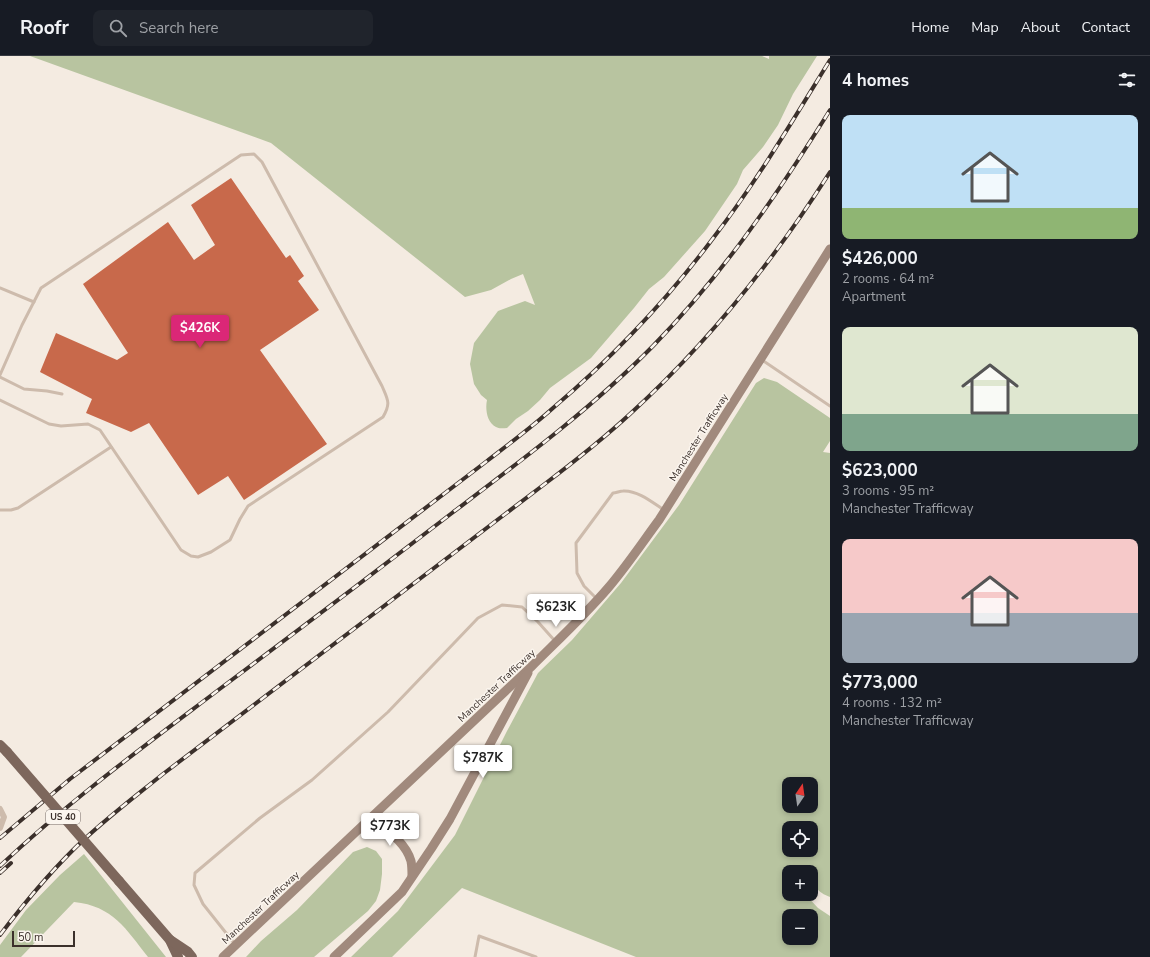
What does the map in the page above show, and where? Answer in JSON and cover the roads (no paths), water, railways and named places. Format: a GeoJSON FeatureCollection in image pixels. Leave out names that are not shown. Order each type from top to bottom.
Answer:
{"type":"FeatureCollection","features":[{"type":"Feature","properties":{"kind":"main road","name":"Manchester Trafficway"},"geometry":{"type":"LineString","coordinates":[[222,957],[531,667],[598,599],[631,559],[664,510],[830,249]]}},
{"type":"Feature","properties":{"kind":"main road"},"geometry":{"type":"LineString","coordinates":[[334,957],[402,892],[450,820],[531,667]]}},
{"type":"Feature","properties":{"kind":"main road","name":"US 40"},"geometry":{"type":"LineString","coordinates":[[3,748],[170,940],[190,955]]}},
{"type":"Feature","properties":{"kind":"main road"},"geometry":{"type":"LineString","coordinates":[[371,818],[399,840],[407,850],[411,862],[412,876]]}},
{"type":"Feature","properties":{"kind":"main road","name":"US 40"},"geometry":{"type":"LineString","coordinates":[[170,940],[178,957]]}},
{"type":"Feature","properties":{"kind":"street"},"geometry":{"type":"LineString","coordinates":[[0,809],[4,817],[0,828]]}},
{"type":"Feature","properties":{"kind":"lane"},"geometry":{"type":"LineString","coordinates":[[0,400],[49,424],[61,426],[88,424],[100,430],[181,550],[191,556],[198,557],[211,552],[230,540],[248,506],[383,417],[388,408],[388,399],[382,386],[262,162],[254,154],[241,155],[41,288],[22,325],[0,376],[24,389],[62,394]]}},
{"type":"Feature","properties":{"kind":"lane"},"geometry":{"type":"LineString","coordinates":[[0,288],[34,302]]}},
{"type":"Feature","properties":{"kind":"lane"},"geometry":{"type":"LineString","coordinates":[[760,359],[830,406]]}},
{"type":"Feature","properties":{"kind":"lane"},"geometry":{"type":"LineString","coordinates":[[0,510],[11,510],[18,508],[111,447]]}},
{"type":"Feature","properties":{"kind":"lane"},"geometry":{"type":"LineString","coordinates":[[598,599],[584,586],[577,573],[576,543],[613,493],[623,491],[634,492],[664,510]]}},
{"type":"Feature","properties":{"kind":"lane"},"geometry":{"type":"LineString","coordinates":[[236,945],[203,904],[194,885],[195,873],[260,818],[312,780],[388,712],[478,618],[502,605],[522,607],[538,622],[556,643]]}},
{"type":"Feature","properties":{"kind":"lane"},"geometry":{"type":"LineString","coordinates":[[474,957],[479,936],[536,957]]}},
{"type":"Feature","properties":{"kind":"railway"},"geometry":{"type":"LineString","coordinates":[[0,838],[70,779],[520,435],[597,369],[658,305],[696,260],[730,216],[760,172],[830,60]]}},
{"type":"Feature","properties":{"kind":"railway"},"geometry":{"type":"LineString","coordinates":[[0,866],[79,797],[556,433],[606,391],[653,346],[703,291],[748,233],[790,173],[830,110]]}},
{"type":"Feature","properties":{"kind":"railway"},"geometry":{"type":"LineString","coordinates":[[0,935],[34,892],[62,861],[116,811],[557,475],[600,441],[630,414],[686,359],[763,269],[809,205],[830,172]]}},
{"type":"Feature","properties":{"kind":"railway"},"geometry":{"type":"LineString","coordinates":[[0,873],[11,863]]}}]}
